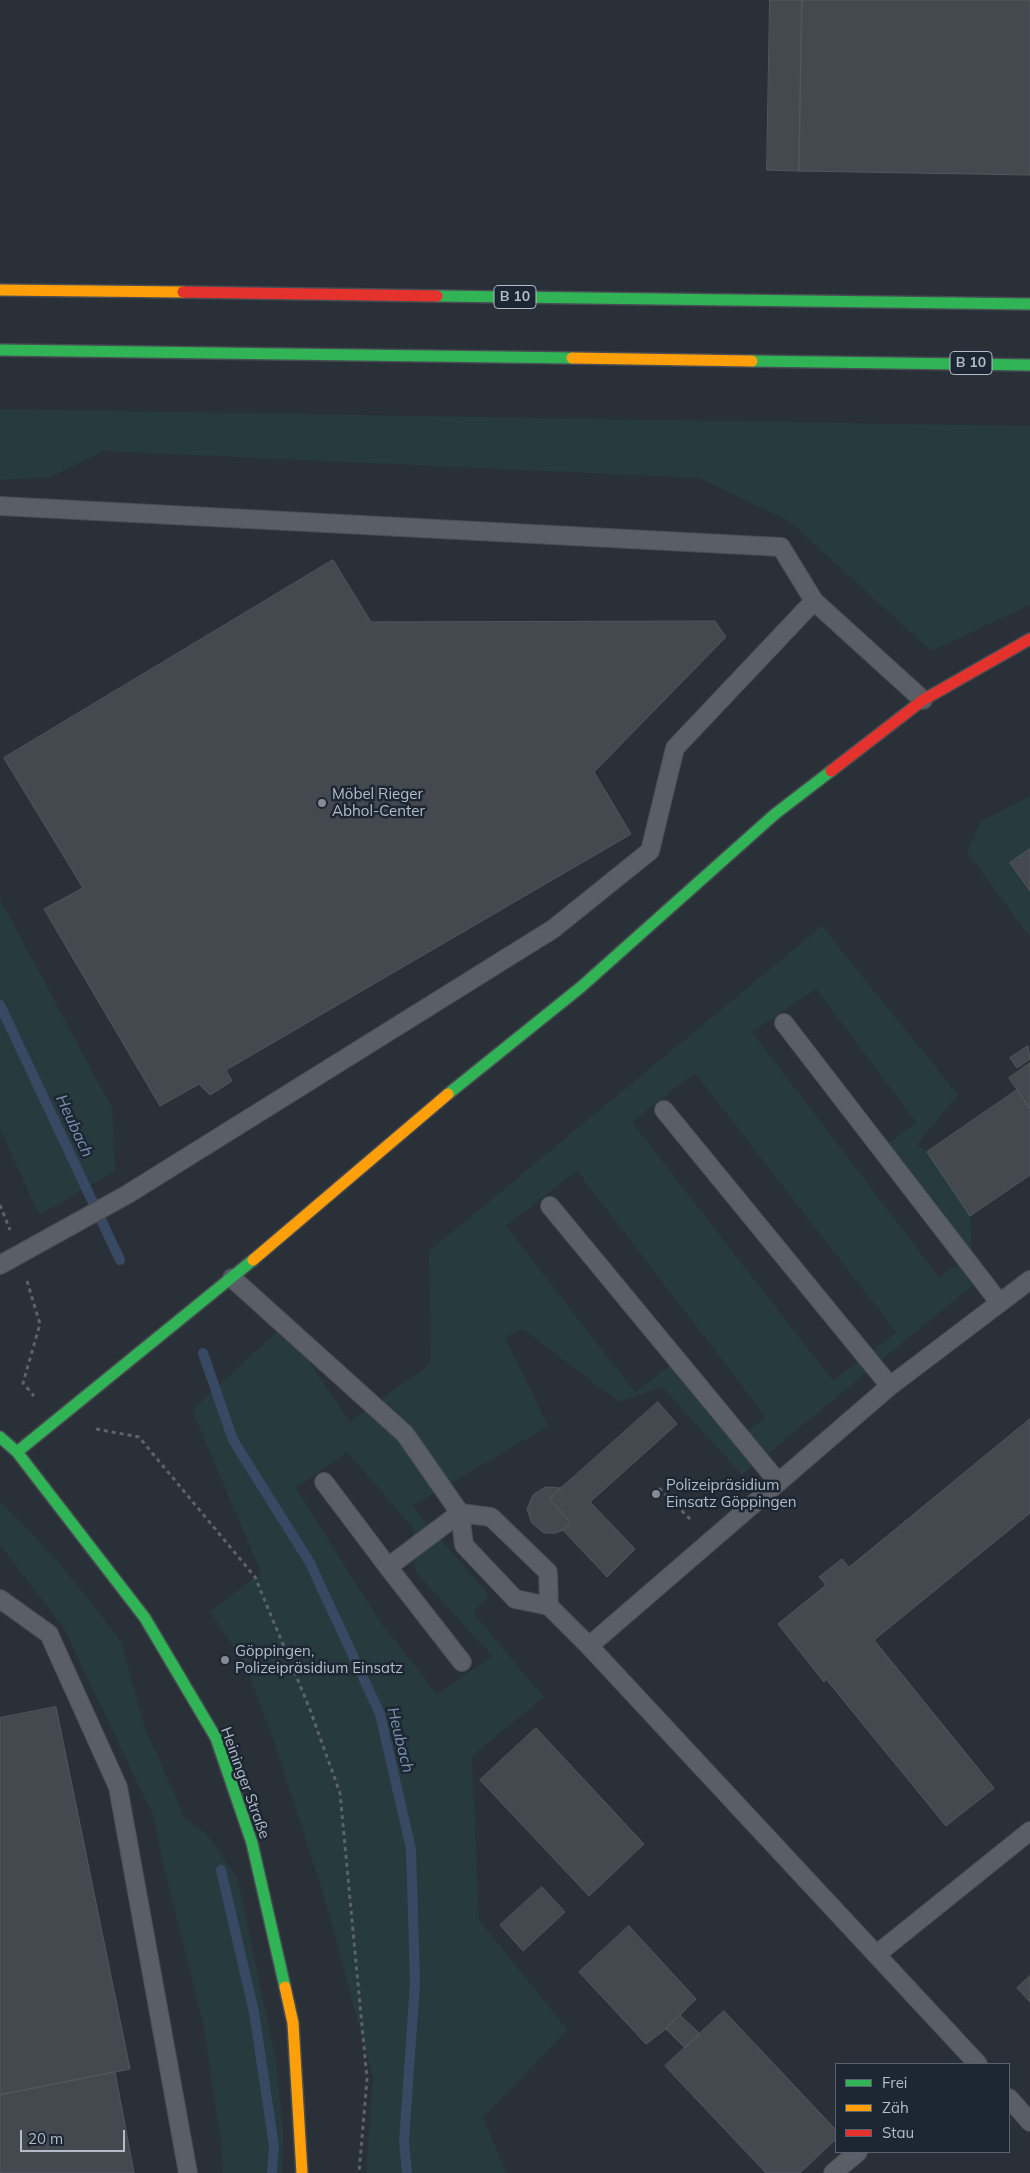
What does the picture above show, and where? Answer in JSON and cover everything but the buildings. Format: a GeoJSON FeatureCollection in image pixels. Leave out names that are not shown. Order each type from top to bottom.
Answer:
{"type":"FeatureCollection","features":[{"type":"Feature","properties":{"kind":"main road","name":"B 10"},"geometry":{"type":"LineString","coordinates":[[0,290],[1030,304]]}},
{"type":"Feature","properties":{"kind":"main road","name":"B 10"},"geometry":{"type":"LineString","coordinates":[[0,350],[1030,365]]}},
{"type":"Feature","properties":{"kind":"main road"},"geometry":{"type":"LineString","coordinates":[[17,1452],[232,1278],[400,1133],[580,987],[774,814],[923,700],[1030,639]]}},
{"type":"Feature","properties":{"kind":"main road","name":"Heininger Straße"},"geometry":{"type":"LineString","coordinates":[[0,1437],[17,1452],[145,1618],[216,1738],[252,1843],[294,2023],[302,2173]]}},
{"type":"Feature","properties":{"kind":"lane"},"geometry":{"type":"LineString","coordinates":[[0,506],[781,547],[814,600],[923,700]]}},
{"type":"Feature","properties":{"kind":"lane"},"geometry":{"type":"LineString","coordinates":[[0,1265],[20,1256],[55,1233],[128,1194],[553,930],[650,851],[675,748],[814,600]]}},
{"type":"Feature","properties":{"kind":"lane"},"geometry":{"type":"LineString","coordinates":[[784,1023],[999,1302]]}},
{"type":"Feature","properties":{"kind":"lane"},"geometry":{"type":"LineString","coordinates":[[664,1110],[890,1386]]}},
{"type":"Feature","properties":{"kind":"lane"},"geometry":{"type":"LineString","coordinates":[[550,1206],[778,1482]]}},
{"type":"Feature","properties":{"kind":"lane"},"geometry":{"type":"LineString","coordinates":[[232,1278],[405,1434],[460,1513],[464,1545],[515,1599],[549,1606],[589,1646],[877,1954],[969,2061]]}},
{"type":"Feature","properties":{"kind":"lane"},"geometry":{"type":"LineString","coordinates":[[589,1646],[890,1386],[1030,1280]]}},
{"type":"Feature","properties":{"kind":"lane"},"geometry":{"type":"LineString","coordinates":[[324,1482],[462,1662]]}},
{"type":"Feature","properties":{"kind":"lane"},"geometry":{"type":"LineString","coordinates":[[388,1567],[460,1513],[491,1517],[548,1572],[549,1606]]}},
{"type":"Feature","properties":{"kind":"lane"},"geometry":{"type":"LineString","coordinates":[[0,1599],[49,1634],[118,1787],[188,2173]]}},
{"type":"Feature","properties":{"kind":"lane"},"geometry":{"type":"LineString","coordinates":[[877,1954],[1030,1831]]}},
{"type":"Feature","properties":{"kind":"lane"},"geometry":{"type":"LineString","coordinates":[[1010,2099],[1030,2122]]}},
{"type":"Feature","properties":{"kind":"lane"},"geometry":{"type":"LineString","coordinates":[[833,2173],[857,2153]]}},
{"type":"Feature","properties":{"kind":"path"},"geometry":{"type":"LineString","coordinates":[[0,1205],[20,1256],[40,1324],[23,1383],[55,1421],[139,1437],[254,1577],[309,1707],[340,1793],[367,2078],[359,2173]]}},
{"type":"Feature","properties":{"kind":"path"},"geometry":{"type":"LineString","coordinates":[[659,1488],[711,1540]]}},
{"type":"Feature","properties":{"kind":"green space"},"geometry":{"type":"Polygon","coordinates":[[[0,409],[1030,426],[1030,605],[931,651],[789,521],[699,478],[104,451],[51,477],[0,480],[0,409]]]}},
{"type":"Feature","properties":{"kind":"green space"},"geometry":{"type":"Polygon","coordinates":[[[1030,796],[1030,937],[967,852],[980,822],[1030,796]]]}},
{"type":"Feature","properties":{"kind":"green space"},"geometry":{"type":"Polygon","coordinates":[[[0,899],[112,1108],[115,1171],[39,1215],[0,1128],[0,899]]]}},
{"type":"Feature","properties":{"kind":"green space"},"geometry":{"type":"Polygon","coordinates":[[[822,926],[958,1095],[917,1144],[927,1152],[970,1216],[973,1285],[742,1475],[662,1387],[619,1402],[523,1329],[505,1337],[548,1426],[412,1506],[489,1595],[473,1613],[544,1697],[472,1756],[479,1920],[568,2030],[483,2117],[506,2173],[366,2173],[373,2077],[324,1896],[275,1745],[245,1664],[210,1612],[261,1572],[192,1410],[284,1325],[350,1422],[431,1363],[429,1251],[822,926]],[[816,989],[752,1032],[939,1277],[963,1261],[877,1152],[916,1122],[816,989]],[[695,1073],[632,1122],[833,1381],[896,1332],[695,1073]],[[577,1171],[506,1226],[635,1392],[677,1360],[737,1439],[766,1417],[577,1171]],[[347,1452],[296,1488],[380,1622],[437,1694],[492,1656],[415,1571],[413,1528],[347,1452]]]}},
{"type":"Feature","properties":{"kind":"green space"},"geometry":{"type":"Polygon","coordinates":[[[0,1501],[57,1560],[121,1641],[144,1725],[185,1819],[207,1834],[238,1880],[277,2066],[283,2133],[282,2173],[223,2173],[221,2143],[203,2022],[164,1868],[153,1815],[63,1627],[0,1545],[0,1501]]]}},
{"type":"Feature","properties":{"kind":"waterway","name":"Heubach"},"geometry":{"type":"LineString","coordinates":[[0,1005],[120,1260]]}},
{"type":"Feature","properties":{"kind":"waterway","name":"Heubach"},"geometry":{"type":"LineString","coordinates":[[203,1353],[233,1440],[310,1563],[380,1714],[411,1849],[415,1983],[404,2142],[407,2173]]}},
{"type":"Feature","properties":{"kind":"waterway"},"geometry":{"type":"LineString","coordinates":[[221,1870],[254,2012],[274,2146],[272,2173]]}},
{"type":"Feature","properties":{"kind":"traffic: fast"},"geometry":{"type":"LineString","coordinates":[[437,296],[1030,304]]}},
{"type":"Feature","properties":{"kind":"traffic: fast"},"geometry":{"type":"LineString","coordinates":[[0,350],[572,358]]}},
{"type":"Feature","properties":{"kind":"traffic: fast"},"geometry":{"type":"LineString","coordinates":[[752,361],[1030,365]]}},
{"type":"Feature","properties":{"kind":"traffic: fast"},"geometry":{"type":"LineString","coordinates":[[448,1094],[581,987],[775,814],[831,771]]}},
{"type":"Feature","properties":{"kind":"traffic: fast"},"geometry":{"type":"LineString","coordinates":[[17,1452],[253,1260]]}},
{"type":"Feature","properties":{"kind":"traffic: fast"},"geometry":{"type":"LineString","coordinates":[[0,1437],[17,1452],[145,1618],[216,1738],[252,1843],[285,1987]]}},
{"type":"Feature","properties":{"kind":"traffic: slow"},"geometry":{"type":"LineString","coordinates":[[0,290],[183,292]]}},
{"type":"Feature","properties":{"kind":"traffic: slow"},"geometry":{"type":"LineString","coordinates":[[572,358],[752,361]]}},
{"type":"Feature","properties":{"kind":"traffic: slow"},"geometry":{"type":"LineString","coordinates":[[253,1260],[448,1094]]}},
{"type":"Feature","properties":{"kind":"traffic: slow"},"geometry":{"type":"LineString","coordinates":[[285,1987],[293,2023],[302,2173]]}},
{"type":"Feature","properties":{"kind":"traffic: jam"},"geometry":{"type":"LineString","coordinates":[[183,292],[437,296]]}},
{"type":"Feature","properties":{"kind":"traffic: jam"},"geometry":{"type":"LineString","coordinates":[[831,771],[923,700],[1030,639]]}},
{"type":"Feature","properties":{"kind":"place","name":"Möbel Rieger Abhol-Center"},"geometry":{"type":"Point","coordinates":[322,803]}},
{"type":"Feature","properties":{"kind":"place","name":"Polizeipräsidium Einsatz Göppingen"},"geometry":{"type":"Point","coordinates":[656,1494]}},
{"type":"Feature","properties":{"kind":"place","name":"Göppingen, Polizeipräsidium Einsatz"},"geometry":{"type":"Point","coordinates":[225,1660]}}]}
